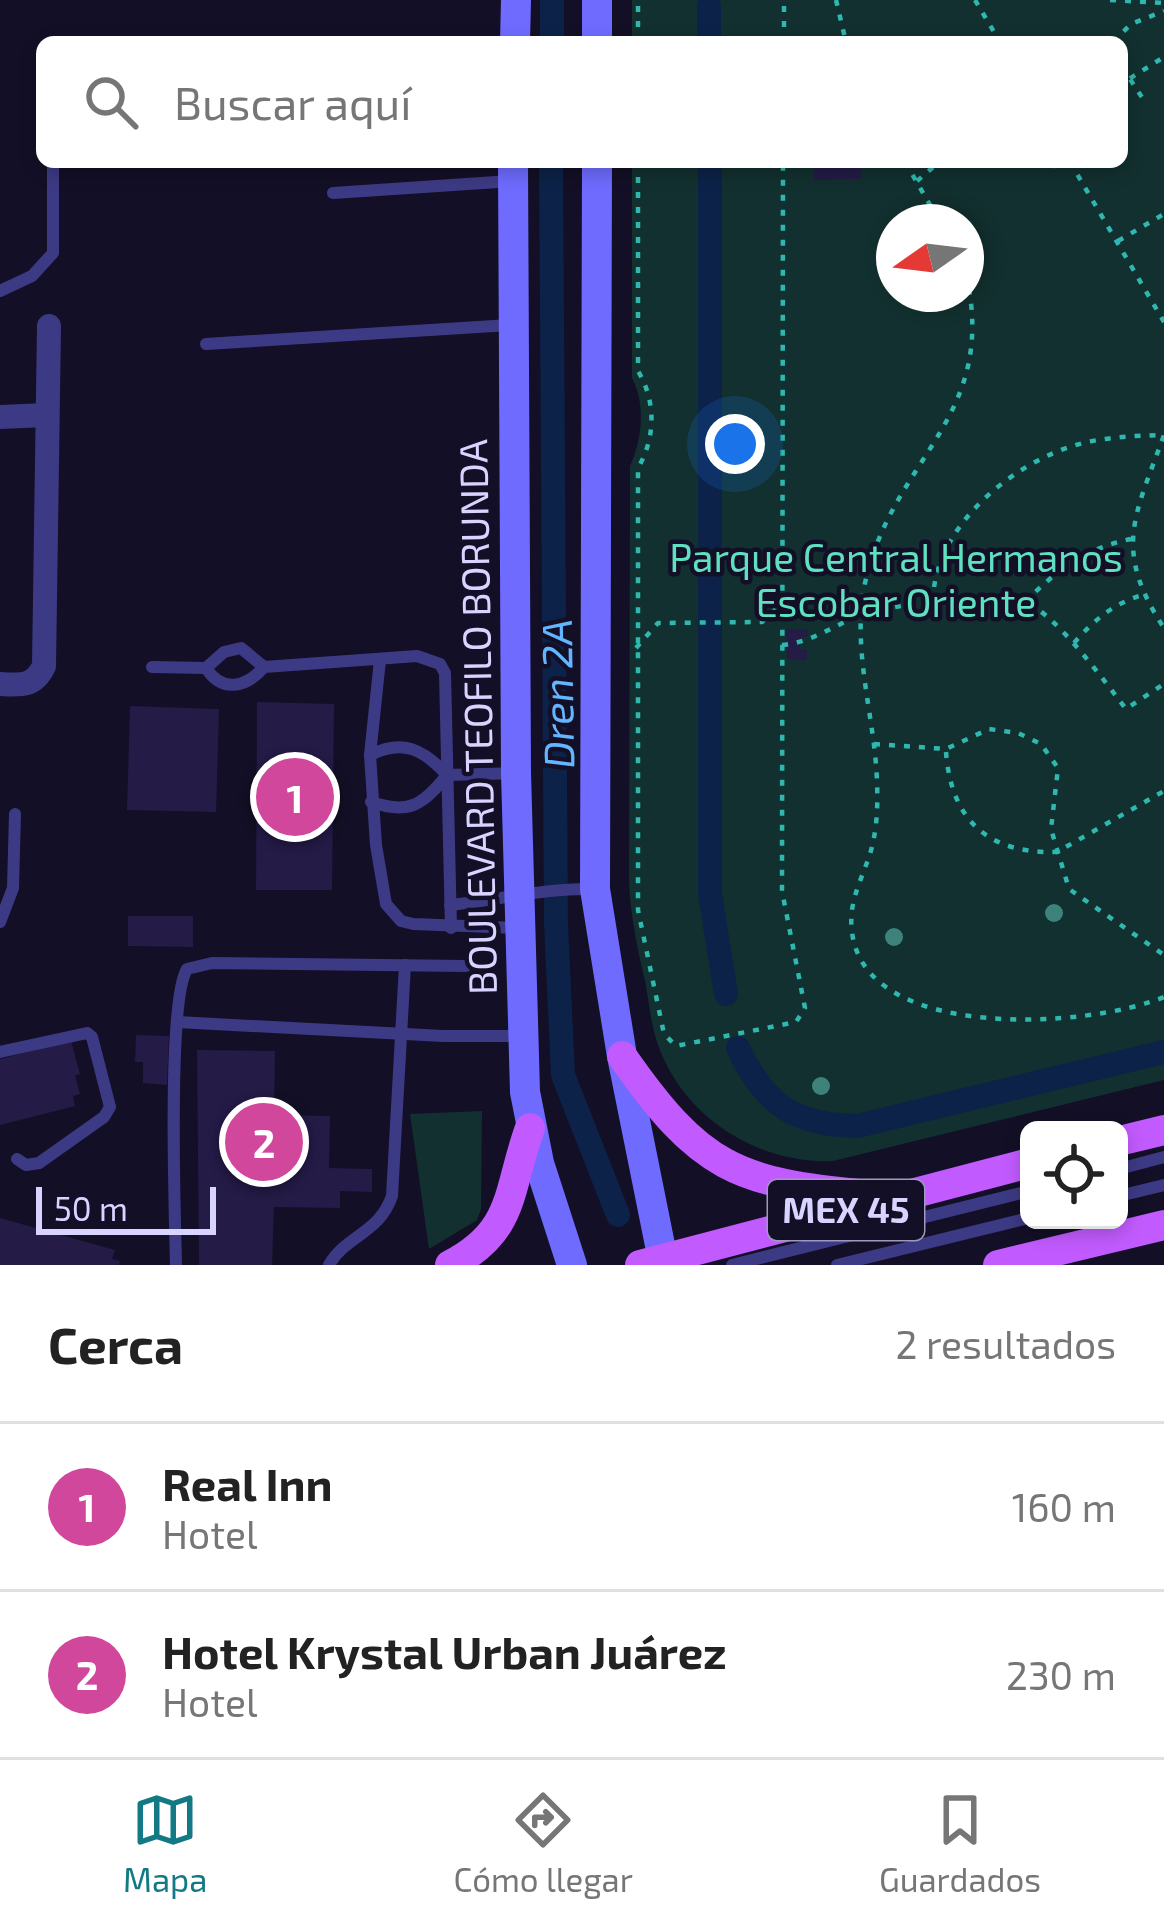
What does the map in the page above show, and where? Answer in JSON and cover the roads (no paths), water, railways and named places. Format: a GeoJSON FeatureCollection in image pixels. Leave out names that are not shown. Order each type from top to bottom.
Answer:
{"type":"FeatureCollection","features":[{"type":"Feature","properties":{"kind":"main road"},"geometry":{"type":"LineString","coordinates":[[514,36],[516,0]]}},
{"type":"Feature","properties":{"kind":"main road"},"geometry":{"type":"LineString","coordinates":[[597,0],[597,36]]}},
{"type":"Feature","properties":{"kind":"main road"},"geometry":{"type":"LineString","coordinates":[[597,168],[586,889],[622,1056],[654,1263]]}},
{"type":"Feature","properties":{"kind":"main road","name":"BOULEVARD TEOFILO BORUNDA"},"geometry":{"type":"LineString","coordinates":[[513,171],[516,773],[527,891],[520,928],[522,1036],[530,1128],[572,1265]]}},
{"type":"Feature","properties":{"kind":"main road"},"geometry":{"type":"LineString","coordinates":[[622,1056],[656,1106],[682,1132],[737,1171],[801,1189],[893,1197]]}},
{"type":"Feature","properties":{"kind":"main road"},"geometry":{"type":"LineString","coordinates":[[450,1265],[497,1232],[530,1128]]}},
{"type":"Feature","properties":{"kind":"main road"},"geometry":{"type":"LineString","coordinates":[[1128,1139],[1164,1130]]}},
{"type":"Feature","properties":{"kind":"main road","name":"MEX 45"},"geometry":{"type":"LineString","coordinates":[[654,1263],[1020,1165]]}},
{"type":"Feature","properties":{"kind":"main road"},"geometry":{"type":"LineString","coordinates":[[998,1265],[1164,1225]]}},
{"type":"Feature","properties":{"kind":"street"},"geometry":{"type":"LineString","coordinates":[[0,684],[26,685],[44,666],[49,326]]}},
{"type":"Feature","properties":{"kind":"street"},"geometry":{"type":"LineString","coordinates":[[0,417],[46,415]]}},
{"type":"Feature","properties":{"kind":"lane"},"geometry":{"type":"LineString","coordinates":[[0,291],[32,276],[52,253],[53,168]]}},
{"type":"Feature","properties":{"kind":"lane"},"geometry":{"type":"LineString","coordinates":[[333,193],[513,171]]}},
{"type":"Feature","properties":{"kind":"lane"},"geometry":{"type":"LineString","coordinates":[[206,344],[512,325]]}},
{"type":"Feature","properties":{"kind":"lane"},"geometry":{"type":"LineString","coordinates":[[152,667],[206,668],[232,649],[250,653],[264,667]]}},
{"type":"Feature","properties":{"kind":"lane"},"geometry":{"type":"LineString","coordinates":[[206,668],[213,680],[233,686],[254,678],[264,667],[418,656],[440,664],[445,673],[451,928]]}},
{"type":"Feature","properties":{"kind":"lane"},"geometry":{"type":"LineString","coordinates":[[380,660],[370,755],[371,802],[380,881],[391,913],[401,921],[451,928],[520,928]]}},
{"type":"Feature","properties":{"kind":"lane"},"geometry":{"type":"LineString","coordinates":[[370,755],[398,745],[426,752],[447,775],[516,773]]}},
{"type":"Feature","properties":{"kind":"lane"},"geometry":{"type":"LineString","coordinates":[[371,802],[400,808],[427,800],[447,775]]}},
{"type":"Feature","properties":{"kind":"lane"},"geometry":{"type":"LineString","coordinates":[[0,922],[13,889],[15,814]]}},
{"type":"Feature","properties":{"kind":"lane"},"geometry":{"type":"LineString","coordinates":[[450,905],[527,891],[586,889]]}},
{"type":"Feature","properties":{"kind":"lane"},"geometry":{"type":"LineString","coordinates":[[176,1265],[176,1022],[181,979],[197,964],[466,966]]}},
{"type":"Feature","properties":{"kind":"lane"},"geometry":{"type":"LineString","coordinates":[[328,1265],[335,1254],[377,1224],[392,1196],[405,965]]}},
{"type":"Feature","properties":{"kind":"lane"},"geometry":{"type":"LineString","coordinates":[[176,1022],[522,1036]]}},
{"type":"Feature","properties":{"kind":"lane"},"geometry":{"type":"LineString","coordinates":[[0,1052],[87,1033],[110,1107],[104,1117],[39,1163],[26,1165],[16,1159]]}},
{"type":"Feature","properties":{"kind":"lane"},"geometry":{"type":"LineString","coordinates":[[1128,1167],[1164,1157]]}},
{"type":"Feature","properties":{"kind":"lane"},"geometry":{"type":"LineString","coordinates":[[1128,1194],[1164,1185]]}},
{"type":"Feature","properties":{"kind":"lane"},"geometry":{"type":"LineString","coordinates":[[732,1265],[1020,1193]]}},
{"type":"Feature","properties":{"kind":"lane"},"geometry":{"type":"LineString","coordinates":[[837,1265],[1020,1220]]}},
{"type":"Feature","properties":{"kind":"waterway","name":"Dren 2A"},"geometry":{"type":"LineString","coordinates":[[552,0],[552,36]]}},
{"type":"Feature","properties":{"kind":"waterway"},"geometry":{"type":"LineString","coordinates":[[709,6],[709,36]]}},
{"type":"Feature","properties":{"kind":"waterway","name":"Dren 2A"},"geometry":{"type":"LineString","coordinates":[[551,168],[556,924],[563,1075],[618,1215]]}},
{"type":"Feature","properties":{"kind":"waterway"},"geometry":{"type":"LineString","coordinates":[[710,168],[710,894],[726,994]]}},
{"type":"Feature","properties":{"kind":"waterway"},"geometry":{"type":"LineString","coordinates":[[738,1048],[759,1084],[784,1108],[816,1121],[857,1126],[1164,1052]]}},
{"type":"Feature","properties":{"kind":"place","name":"Real Inn"},"geometry":{"type":"Point","coordinates":[295,797]}},
{"type":"Feature","properties":{"kind":"place","name":"Hotel Krystal Urban Juárez"},"geometry":{"type":"Point","coordinates":[264,1142]}},
{"type":"Feature","properties":{"kind":"park label","name":"Parque Central Hermanos Escobar Oriente"},"geometry":{"type":"Point","coordinates":[896,580]}}]}
